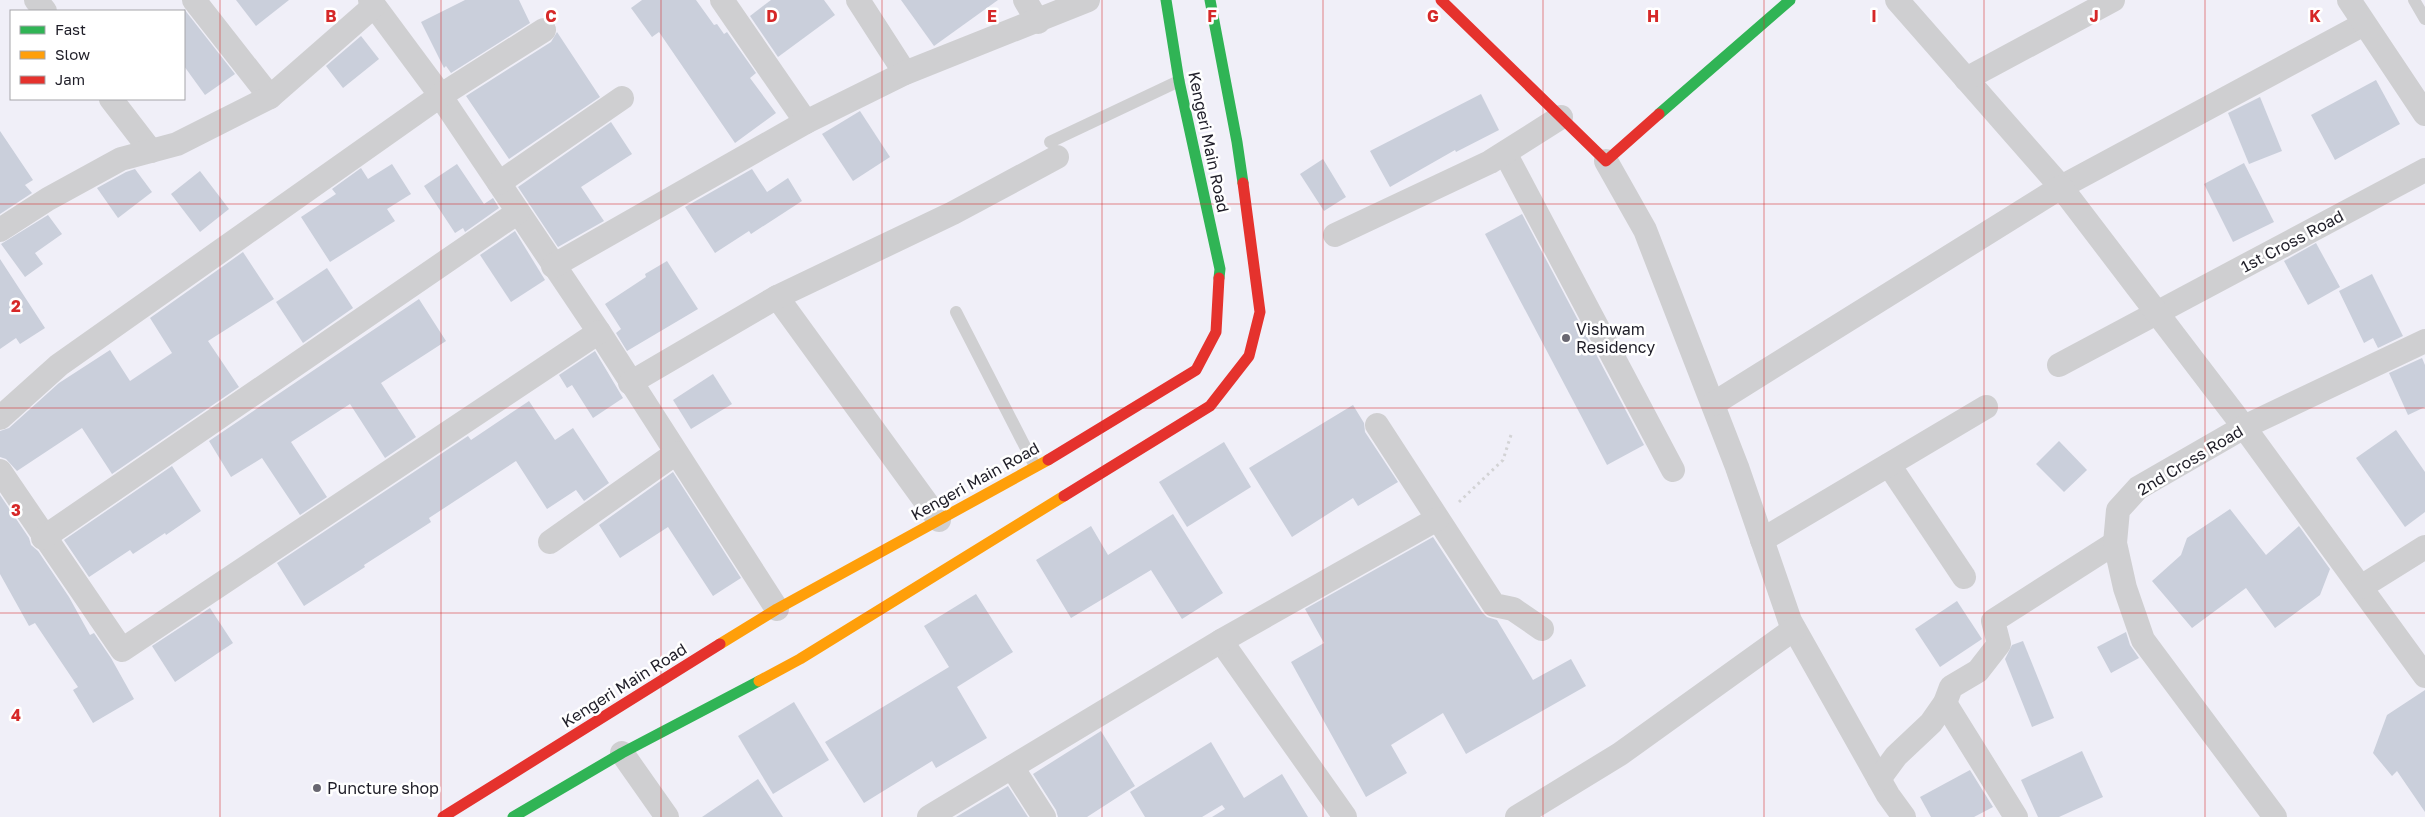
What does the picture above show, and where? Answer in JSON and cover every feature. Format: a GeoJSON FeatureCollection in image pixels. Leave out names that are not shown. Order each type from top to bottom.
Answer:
{"type":"FeatureCollection","features":[{"type":"Feature","properties":{"kind":"main road","name":"Kengeri Main Road"},"geometry":{"type":"LineString","coordinates":[[443,817],[777,609],[1035,466],[1196,370],[1216,332],[1220,269],[1179,82],[1166,0]]}},
{"type":"Feature","properties":{"kind":"main road","name":"Kengeri Main Road"},"geometry":{"type":"LineString","coordinates":[[513,817],[622,753],[800,659],[1210,406],[1249,356],[1260,312],[1237,142],[1210,0]]}},
{"type":"Feature","properties":{"kind":"main road"},"geometry":{"type":"LineString","coordinates":[[1441,0],[1606,161],[1790,0]]}},
{"type":"Feature","properties":{"kind":"street"},"geometry":{"type":"LineString","coordinates":[[36,0],[44,10]]}},
{"type":"Feature","properties":{"kind":"street"},"geometry":{"type":"LineString","coordinates":[[194,0],[270,97]]}},
{"type":"Feature","properties":{"kind":"street"},"geometry":{"type":"LineString","coordinates":[[722,0],[806,122]]}},
{"type":"Feature","properties":{"kind":"street"},"geometry":{"type":"LineString","coordinates":[[858,0],[905,73]]}},
{"type":"Feature","properties":{"kind":"street"},"geometry":{"type":"LineString","coordinates":[[1025,0],[1038,22]]}},
{"type":"Feature","properties":{"kind":"street"},"geometry":{"type":"LineString","coordinates":[[554,266],[806,122],[905,73],[1038,22],[1088,0]]}},
{"type":"Feature","properties":{"kind":"street"},"geometry":{"type":"LineString","coordinates":[[1897,0],[2061,187],[2244,427],[2425,676]]}},
{"type":"Feature","properties":{"kind":"street"},"geometry":{"type":"LineString","coordinates":[[1966,79],[2113,0]]}},
{"type":"Feature","properties":{"kind":"street"},"geometry":{"type":"LineString","coordinates":[[2349,0],[2425,114]]}},
{"type":"Feature","properties":{"kind":"street"},"geometry":{"type":"LineString","coordinates":[[0,230],[48,200],[121,159],[177,144],[270,97],[372,3],[440,96],[599,332],[777,609]]}},
{"type":"Feature","properties":{"kind":"street"},"geometry":{"type":"LineString","coordinates":[[1713,404],[2061,187],[2364,24]]}},
{"type":"Feature","properties":{"kind":"street"},"geometry":{"type":"LineString","coordinates":[[0,418],[59,365],[440,96],[544,30]]}},
{"type":"Feature","properties":{"kind":"street"},"geometry":{"type":"LineString","coordinates":[[499,183],[622,98]]}},
{"type":"Feature","properties":{"kind":"street"},"geometry":{"type":"LineString","coordinates":[[112,100],[151,151]]}},
{"type":"Feature","properties":{"kind":"street"},"geometry":{"type":"LineString","coordinates":[[1334,236],[1490,162],[1561,116]]}},
{"type":"Feature","properties":{"kind":"street"},"geometry":{"type":"LineString","coordinates":[[630,382],[777,297],[953,212],[1053,149]]}},
{"type":"Feature","properties":{"kind":"street"},"geometry":{"type":"LineString","coordinates":[[1505,152],[1673,470]]}},
{"type":"Feature","properties":{"kind":"street"},"geometry":{"type":"LineString","coordinates":[[1606,161],[1645,230],[1713,404],[1794,629],[1879,780],[1904,817]]}},
{"type":"Feature","properties":{"kind":"street","name":"1st Cross Road"},"geometry":{"type":"LineString","coordinates":[[2059,365],[2425,170]]}},
{"type":"Feature","properties":{"kind":"street"},"geometry":{"type":"LineString","coordinates":[[43,538],[518,212]]}},
{"type":"Feature","properties":{"kind":"street"},"geometry":{"type":"LineString","coordinates":[[777,297],[939,520]]}},
{"type":"Feature","properties":{"kind":"street"},"geometry":{"type":"LineString","coordinates":[[0,472],[43,538],[122,650],[599,332]]}},
{"type":"Feature","properties":{"kind":"street","name":"2nd Cross Road"},"geometry":{"type":"LineString","coordinates":[[2275,817],[2143,640],[2125,588],[2115,543],[2118,510],[2138,488],[2244,427],[2425,341]]}},
{"type":"Feature","properties":{"kind":"street"},"geometry":{"type":"LineString","coordinates":[[1762,540],[1986,407]]}},
{"type":"Feature","properties":{"kind":"street"},"geometry":{"type":"LineString","coordinates":[[1377,425],[1494,605],[1513,608],[1542,629]]}},
{"type":"Feature","properties":{"kind":"street"},"geometry":{"type":"LineString","coordinates":[[550,542],[676,453]]}},
{"type":"Feature","properties":{"kind":"street"},"geometry":{"type":"LineString","coordinates":[[1889,465],[1964,577]]}},
{"type":"Feature","properties":{"kind":"street"},"geometry":{"type":"LineString","coordinates":[[929,817],[1221,641],[1437,519]]}},
{"type":"Feature","properties":{"kind":"street"},"geometry":{"type":"LineString","coordinates":[[1879,780],[1896,756],[1931,723],[1945,703],[1951,687],[1978,671],[1999,644],[1993,621],[2115,543]]}},
{"type":"Feature","properties":{"kind":"street"},"geometry":{"type":"LineString","coordinates":[[2361,587],[2425,547]]}},
{"type":"Feature","properties":{"kind":"street"},"geometry":{"type":"LineString","coordinates":[[1517,817],[1620,754],[1794,629]]}},
{"type":"Feature","properties":{"kind":"street"},"geometry":{"type":"LineString","coordinates":[[1221,641],[1345,817]]}},
{"type":"Feature","properties":{"kind":"street"},"geometry":{"type":"LineString","coordinates":[[1945,703],[2016,817]]}},
{"type":"Feature","properties":{"kind":"street"},"geometry":{"type":"LineString","coordinates":[[622,753],[668,817]]}},
{"type":"Feature","properties":{"kind":"street"},"geometry":{"type":"LineString","coordinates":[[1012,767],[1044,817]]}},
{"type":"Feature","properties":{"kind":"lane"},"geometry":{"type":"LineString","coordinates":[[2414,0],[2425,19]]}},
{"type":"Feature","properties":{"kind":"lane"},"geometry":{"type":"LineString","coordinates":[[1053,149],[1179,82]]}},
{"type":"Feature","properties":{"kind":"lane"},"geometry":{"type":"LineString","coordinates":[[956,312],[1035,466]]}},
{"type":"Feature","properties":{"kind":"path"},"geometry":{"type":"LineString","coordinates":[[1437,519],[1468,494],[1503,460],[1511,435]]}},
{"type":"Feature","properties":{"kind":"building"},"geometry":{"type":"Polygon","coordinates":[[[236,0],[289,0],[256,26],[236,0]]]}},
{"type":"Feature","properties":{"kind":"building"},"geometry":{"type":"Polygon","coordinates":[[[465,0],[519,0],[530,23],[451,73],[446,66],[444,68],[421,22],[465,0]]]}},
{"type":"Feature","properties":{"kind":"building"},"geometry":{"type":"Polygon","coordinates":[[[642,0],[696,0],[714,25],[717,24],[724,34],[727,32],[756,73],[750,78],[776,113],[735,143],[659,32],[652,37],[631,8],[642,0]]]}},
{"type":"Feature","properties":{"kind":"building"},"geometry":{"type":"Polygon","coordinates":[[[771,0],[824,0],[835,15],[778,57],[750,16],[771,0]]]}},
{"type":"Feature","properties":{"kind":"building"},"geometry":{"type":"Polygon","coordinates":[[[901,0],[998,0],[934,46],[901,0]]]}},
{"type":"Feature","properties":{"kind":"building"},"geometry":{"type":"Polygon","coordinates":[[[185,10],[235,74],[205,95],[185,67],[185,10]]]}},
{"type":"Feature","properties":{"kind":"building"},"geometry":{"type":"Polygon","coordinates":[[[557,32],[600,97],[509,159],[466,96],[551,42],[557,32]]]}},
{"type":"Feature","properties":{"kind":"building"},"geometry":{"type":"Polygon","coordinates":[[[361,36],[379,59],[343,88],[326,66],[361,36]]]}},
{"type":"Feature","properties":{"kind":"building"},"geometry":{"type":"Polygon","coordinates":[[[2376,80],[2400,124],[2335,160],[2311,115],[2376,80]]]}},
{"type":"Feature","properties":{"kind":"building"},"geometry":{"type":"Polygon","coordinates":[[[1481,94],[1499,130],[1456,152],[1455,150],[1390,187],[1370,151],[1481,94]]]}},
{"type":"Feature","properties":{"kind":"building"},"geometry":{"type":"Polygon","coordinates":[[[2260,97],[2282,151],[2249,164],[2228,113],[2260,97]]]}},
{"type":"Feature","properties":{"kind":"building"},"geometry":{"type":"Polygon","coordinates":[[[860,111],[890,157],[853,181],[822,134],[860,111]]]}},
{"type":"Feature","properties":{"kind":"building"},"geometry":{"type":"Polygon","coordinates":[[[611,122],[632,154],[581,187],[604,221],[558,247],[518,187],[611,122]]]}},
{"type":"Feature","properties":{"kind":"building"},"geometry":{"type":"Polygon","coordinates":[[[0,131],[33,180],[25,185],[32,193],[0,214],[0,131]]]}},
{"type":"Feature","properties":{"kind":"building"},"geometry":{"type":"Polygon","coordinates":[[[1323,159],[1346,197],[1324,211],[1300,174],[1323,159]]]}},
{"type":"Feature","properties":{"kind":"building"},"geometry":{"type":"Polygon","coordinates":[[[2244,163],[2274,222],[2233,242],[2204,184],[2244,163]]]}},
{"type":"Feature","properties":{"kind":"building"},"geometry":{"type":"Polygon","coordinates":[[[392,164],[411,194],[387,209],[395,221],[330,262],[301,217],[336,194],[332,189],[361,168],[368,179],[392,164]]]}},
{"type":"Feature","properties":{"kind":"building"},"geometry":{"type":"Polygon","coordinates":[[[457,164],[484,204],[493,198],[499,208],[465,232],[463,228],[455,233],[424,186],[457,164]]]}},
{"type":"Feature","properties":{"kind":"building"},"geometry":{"type":"Polygon","coordinates":[[[135,169],[152,192],[118,218],[97,188],[135,169]]]}},
{"type":"Feature","properties":{"kind":"building"},"geometry":{"type":"Polygon","coordinates":[[[752,169],[767,192],[788,178],[802,201],[751,234],[749,231],[715,253],[685,207],[752,169]]]}},
{"type":"Feature","properties":{"kind":"building"},"geometry":{"type":"Polygon","coordinates":[[[200,171],[229,209],[200,232],[171,194],[200,171]]]}},
{"type":"Feature","properties":{"kind":"building","name":"Vishwam Residency"},"geometry":{"type":"Polygon","coordinates":[[[1522,214],[1644,445],[1607,465],[1485,234],[1522,214]]]}},
{"type":"Feature","properties":{"kind":"building"},"geometry":{"type":"Polygon","coordinates":[[[48,215],[62,234],[35,253],[43,264],[25,277],[1,244],[48,215]]]}},
{"type":"Feature","properties":{"kind":"building"},"geometry":{"type":"Polygon","coordinates":[[[515,231],[545,280],[511,302],[480,255],[515,231]]]}},
{"type":"Feature","properties":{"kind":"building"},"geometry":{"type":"Polygon","coordinates":[[[2316,243],[2340,287],[2308,305],[2284,261],[2316,243]]]}},
{"type":"Feature","properties":{"kind":"building"},"geometry":{"type":"Polygon","coordinates":[[[243,252],[274,299],[208,341],[239,387],[112,474],[82,428],[17,471],[6,459],[0,457],[0,431],[9,428],[59,383],[110,350],[130,381],[172,353],[150,318],[243,252]]]}},
{"type":"Feature","properties":{"kind":"building"},"geometry":{"type":"Polygon","coordinates":[[[0,259],[45,328],[20,344],[16,338],[0,349],[0,259]]]}},
{"type":"Feature","properties":{"kind":"building"},"geometry":{"type":"Polygon","coordinates":[[[667,261],[698,309],[627,351],[616,333],[621,329],[605,304],[646,277],[645,274],[667,261]]]}},
{"type":"Feature","properties":{"kind":"building"},"geometry":{"type":"Polygon","coordinates":[[[327,268],[353,308],[303,343],[276,302],[327,268]]]}},
{"type":"Feature","properties":{"kind":"building"},"geometry":{"type":"Polygon","coordinates":[[[2372,274],[2403,336],[2378,348],[2373,338],[2364,343],[2339,291],[2372,274]]]}},
{"type":"Feature","properties":{"kind":"building"},"geometry":{"type":"Polygon","coordinates":[[[419,299],[446,341],[381,383],[416,437],[385,458],[350,404],[291,442],[327,497],[300,515],[262,458],[231,477],[209,441],[419,299]]]}},
{"type":"Feature","properties":{"kind":"building"},"geometry":{"type":"Polygon","coordinates":[[[595,351],[623,398],[593,418],[572,385],[567,388],[559,375],[595,351]]]}},
{"type":"Feature","properties":{"kind":"building"},"geometry":{"type":"Polygon","coordinates":[[[2422,358],[2425,365],[2425,407],[2408,415],[2389,373],[2422,358]]]}},
{"type":"Feature","properties":{"kind":"building"},"geometry":{"type":"Polygon","coordinates":[[[713,374],[732,404],[691,429],[673,400],[713,374]]]}},
{"type":"Feature","properties":{"kind":"building"},"geometry":{"type":"Polygon","coordinates":[[[529,401],[555,440],[573,428],[609,483],[584,501],[576,490],[547,509],[516,461],[429,518],[431,522],[304,606],[277,563],[468,436],[471,440],[529,401]]]}},
{"type":"Feature","properties":{"kind":"building"},"geometry":{"type":"Polygon","coordinates":[[[1353,405],[1364,423],[1365,432],[1398,482],[1358,506],[1353,498],[1292,537],[1249,468],[1353,405]]]}},
{"type":"Feature","properties":{"kind":"building"},"geometry":{"type":"Polygon","coordinates":[[[2396,430],[2425,472],[2425,512],[2405,527],[2356,458],[2396,430]]]}},
{"type":"Feature","properties":{"kind":"building"},"geometry":{"type":"Polygon","coordinates":[[[2059,441],[2087,470],[2064,492],[2036,464],[2059,441]]]}},
{"type":"Feature","properties":{"kind":"building"},"geometry":{"type":"Polygon","coordinates":[[[1224,442],[1251,487],[1187,527],[1159,482],[1224,442]]]}},
{"type":"Feature","properties":{"kind":"building"},"geometry":{"type":"Polygon","coordinates":[[[172,466],[201,511],[166,535],[165,533],[133,554],[130,550],[89,577],[64,540],[172,466]]]}},
{"type":"Feature","properties":{"kind":"building"},"geometry":{"type":"Polygon","coordinates":[[[673,472],[741,578],[713,596],[668,527],[620,558],[599,525],[673,472]]]}},
{"type":"Feature","properties":{"kind":"building"},"geometry":{"type":"Polygon","coordinates":[[[0,495],[29,538],[31,545],[38,551],[69,597],[90,635],[94,633],[111,658],[134,699],[93,723],[73,690],[78,687],[35,623],[29,626],[0,574],[0,495]]]}},
{"type":"Feature","properties":{"kind":"building"},"geometry":{"type":"Polygon","coordinates":[[[2230,509],[2266,555],[2299,526],[2330,569],[2320,595],[2275,628],[2246,588],[2192,628],[2152,581],[2181,555],[2187,538],[2230,509]]]}},
{"type":"Feature","properties":{"kind":"building"},"geometry":{"type":"Polygon","coordinates":[[[1173,514],[1223,593],[1182,619],[1151,570],[1071,618],[1036,560],[1091,526],[1108,555],[1173,514]]]}},
{"type":"Feature","properties":{"kind":"building"},"geometry":{"type":"Polygon","coordinates":[[[1433,537],[1482,612],[1487,617],[1497,620],[1533,680],[1571,659],[1586,686],[1466,754],[1443,713],[1391,745],[1407,773],[1366,797],[1291,662],[1324,643],[1305,609],[1433,537]]]}},
{"type":"Feature","properties":{"kind":"building"},"geometry":{"type":"Polygon","coordinates":[[[976,594],[1013,652],[957,687],[987,738],[936,768],[932,761],[864,803],[825,742],[949,667],[924,626],[976,594]]]}},
{"type":"Feature","properties":{"kind":"building"},"geometry":{"type":"Polygon","coordinates":[[[1957,601],[1982,639],[1940,667],[1915,629],[1957,601]]]}},
{"type":"Feature","properties":{"kind":"building"},"geometry":{"type":"Polygon","coordinates":[[[210,608],[233,643],[175,682],[152,646],[210,608]]]}},
{"type":"Feature","properties":{"kind":"building"},"geometry":{"type":"Polygon","coordinates":[[[2126,632],[2130,645],[2139,658],[2111,673],[2097,647],[2126,632]]]}},
{"type":"Feature","properties":{"kind":"building"},"geometry":{"type":"Polygon","coordinates":[[[2023,641],[2054,718],[2032,727],[2005,659],[2012,645],[2023,641]]]}},
{"type":"Feature","properties":{"kind":"building"},"geometry":{"type":"Polygon","coordinates":[[[2425,690],[2425,812],[2397,771],[2392,776],[2373,753],[2387,715],[2425,690]]]}},
{"type":"Feature","properties":{"kind":"building"},"geometry":{"type":"Polygon","coordinates":[[[794,702],[829,760],[773,794],[738,736],[794,702]]]}},
{"type":"Feature","properties":{"kind":"building"},"geometry":{"type":"Polygon","coordinates":[[[1101,731],[1135,786],[1087,817],[1058,817],[1056,810],[1033,774],[1101,731]]]}},
{"type":"Feature","properties":{"kind":"building"},"geometry":{"type":"Polygon","coordinates":[[[1211,742],[1244,798],[1282,774],[1308,817],[1212,817],[1225,809],[1222,805],[1202,817],[1145,817],[1130,792],[1211,742]]]}},
{"type":"Feature","properties":{"kind":"building"},"geometry":{"type":"Polygon","coordinates":[[[2082,751],[2103,797],[2059,817],[2038,817],[2021,780],[2082,751]]]}},
{"type":"Feature","properties":{"kind":"building"},"geometry":{"type":"Polygon","coordinates":[[[1970,770],[1993,807],[1974,817],[1931,817],[1920,797],[1970,770]]]}},
{"type":"Feature","properties":{"kind":"building"},"geometry":{"type":"Polygon","coordinates":[[[758,779],[783,817],[702,817],[758,779]]]}},
{"type":"Feature","properties":{"kind":"building"},"geometry":{"type":"Polygon","coordinates":[[[1008,786],[1028,817],[956,817],[1008,786]]]}},
{"type":"Feature","properties":{"kind":"traffic: fast"},"geometry":{"type":"LineString","coordinates":[[1166,0],[1179,81],[1220,269],[1219,278]]}},
{"type":"Feature","properties":{"kind":"traffic: fast"},"geometry":{"type":"LineString","coordinates":[[1210,0],[1243,183]]}},
{"type":"Feature","properties":{"kind":"traffic: fast"},"geometry":{"type":"LineString","coordinates":[[1659,114],[1790,0]]}},
{"type":"Feature","properties":{"kind":"traffic: fast"},"geometry":{"type":"LineString","coordinates":[[513,817],[622,753],[759,681]]}},
{"type":"Feature","properties":{"kind":"traffic: slow"},"geometry":{"type":"LineString","coordinates":[[720,644],[777,609],[1048,460]]}},
{"type":"Feature","properties":{"kind":"traffic: slow"},"geometry":{"type":"LineString","coordinates":[[759,681],[800,659],[1064,496]]}},
{"type":"Feature","properties":{"kind":"traffic: jam"},"geometry":{"type":"LineString","coordinates":[[1441,0],[1606,161],[1659,114]]}},
{"type":"Feature","properties":{"kind":"traffic: jam"},"geometry":{"type":"LineString","coordinates":[[1064,496],[1210,406],[1249,356],[1260,312],[1243,183]]}},
{"type":"Feature","properties":{"kind":"traffic: jam"},"geometry":{"type":"LineString","coordinates":[[1048,460],[1196,370],[1216,332],[1219,278]]}},
{"type":"Feature","properties":{"kind":"traffic: jam"},"geometry":{"type":"LineString","coordinates":[[443,817],[720,644]]}},
{"type":"Feature","properties":{"kind":"place","name":"Vishwam Residency"},"geometry":{"type":"Point","coordinates":[1566,338]}},
{"type":"Feature","properties":{"kind":"place","name":"Puncture shop"},"geometry":{"type":"Point","coordinates":[317,788]}}]}
